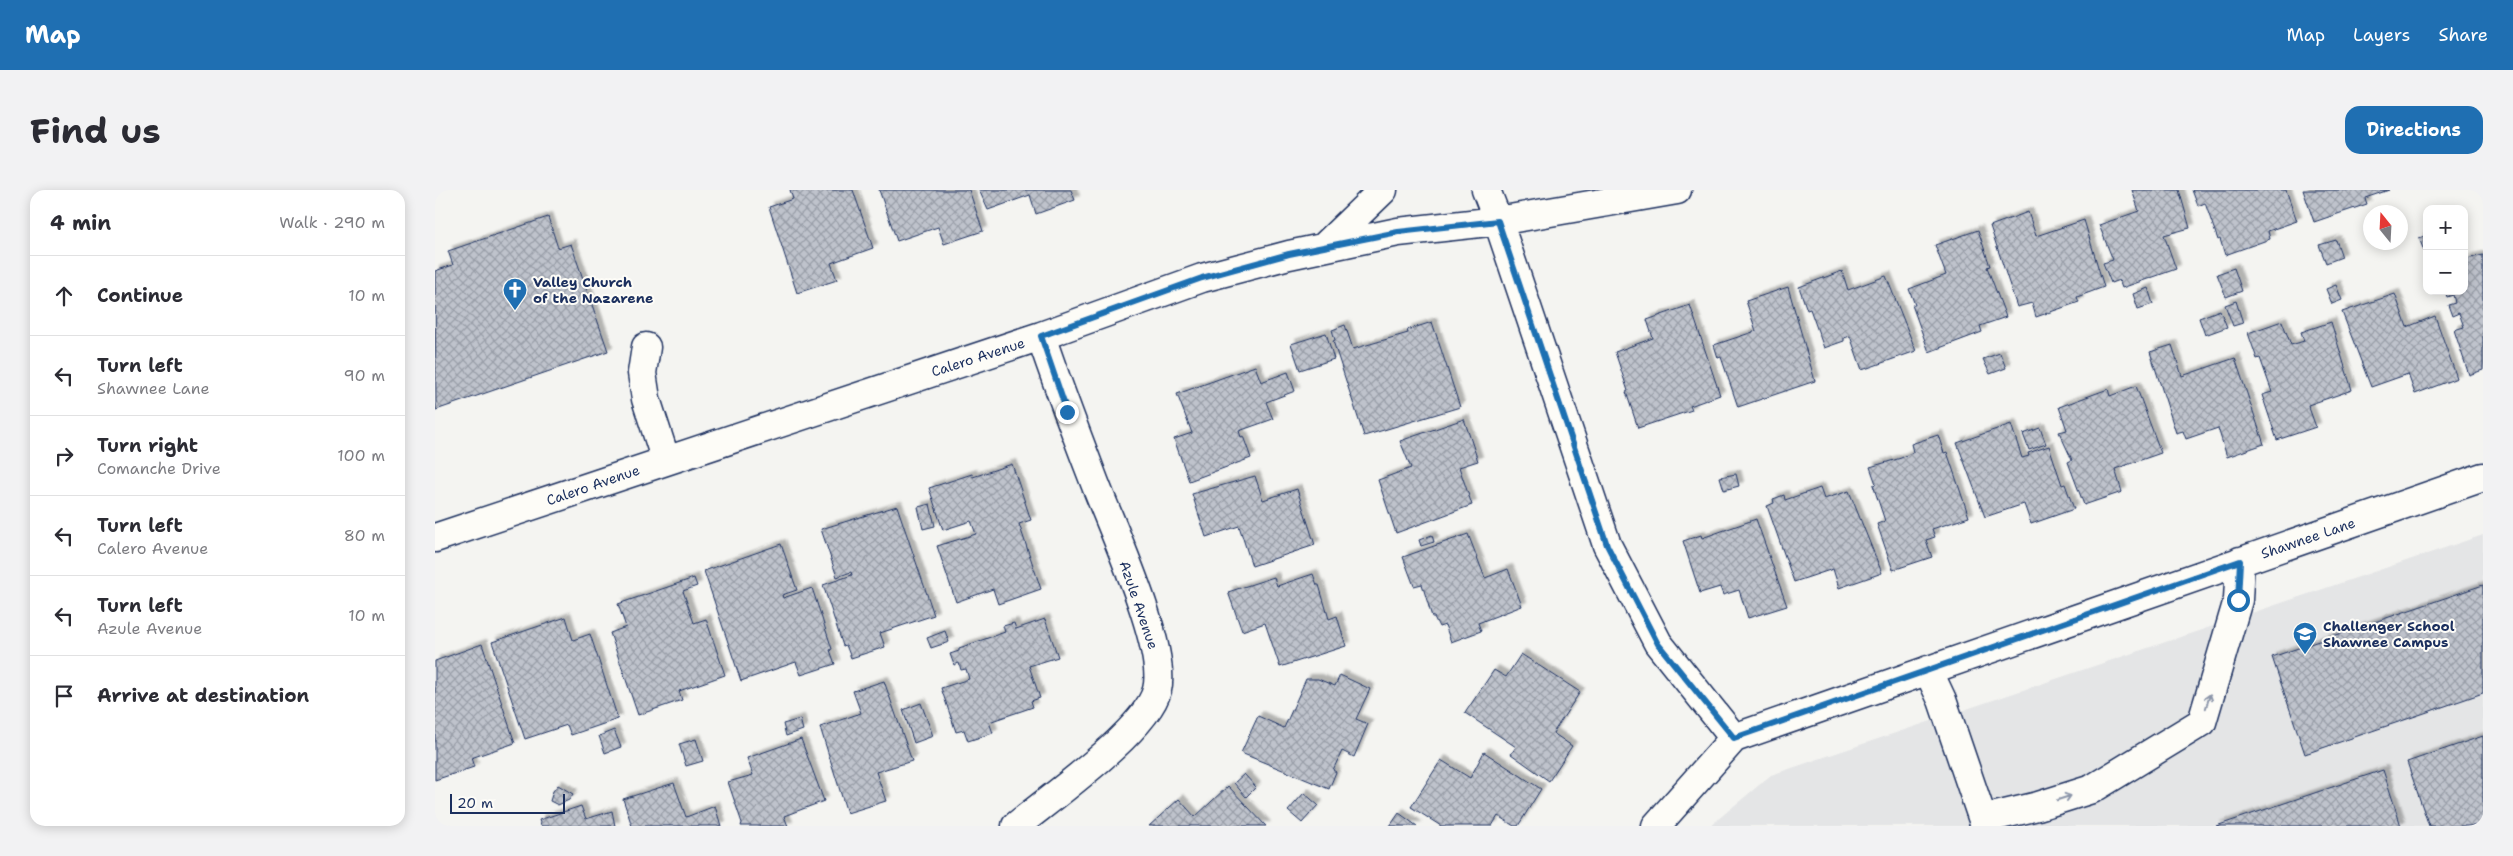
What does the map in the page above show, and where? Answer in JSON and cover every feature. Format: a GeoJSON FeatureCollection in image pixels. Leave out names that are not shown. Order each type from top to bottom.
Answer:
{"type":"FeatureCollection","features":[{"type":"Feature","properties":{"kind":"street"},"geometry":{"type":"LineString","coordinates":[[1323,246],[1383,190]]}},
{"type":"Feature","properties":{"kind":"street"},"geometry":{"type":"LineString","coordinates":[[1486,190],[1607,545],[1658,644],[1734,738]]}},
{"type":"Feature","properties":{"kind":"street","name":"Calero Avenue"},"geometry":{"type":"LineString","coordinates":[[435,538],[1041,336],[1202,278],[1323,246],[1398,232],[1498,221],[1677,190]]}},
{"type":"Feature","properties":{"kind":"street","name":"Azule Avenue"},"geometry":{"type":"LineString","coordinates":[[1016,826],[1106,752],[1144,716],[1157,691],[1158,660],[1148,622],[1067,412],[1041,336]]}},
{"type":"Feature","properties":{"kind":"street"},"geometry":{"type":"LineString","coordinates":[[646,347],[642,373],[646,400],[665,461]]}},
{"type":"Feature","properties":{"kind":"street","name":"Shawnee Lane"},"geometry":{"type":"LineString","coordinates":[[1656,826],[1734,738],[2483,476]]}},
{"type":"Feature","properties":{"kind":"street"},"geometry":{"type":"LineString","coordinates":[[1928,670],[1942,700],[1984,822],[2042,816],[2091,789],[2201,722],[2238,600],[2240,561]]}},
{"type":"Feature","properties":{"kind":"shaded area","name":"Challenger School Shawnee Campus"},"geometry":{"type":"Polygon","coordinates":[[[2483,535],[2483,826],[1710,826],[1771,775],[2483,535]]]}},
{"type":"Feature","properties":{"kind":"building"},"geometry":{"type":"Polygon","coordinates":[[[790,190],[853,190],[873,248],[831,263],[837,280],[797,293],[769,207],[793,199],[790,190]]]}},
{"type":"Feature","properties":{"kind":"building"},"geometry":{"type":"Polygon","coordinates":[[[879,190],[969,190],[983,231],[944,244],[938,227],[897,241],[879,190]]]}},
{"type":"Feature","properties":{"kind":"building"},"geometry":{"type":"Polygon","coordinates":[[[979,190],[1071,190],[1075,200],[1036,214],[1030,195],[988,210],[979,190]]]}},
{"type":"Feature","properties":{"kind":"building"},"geometry":{"type":"Polygon","coordinates":[[[2132,190],[2179,190],[2190,228],[2164,235],[2176,269],[2122,288],[2119,280],[2111,283],[2103,263],[2113,260],[2099,225],[2139,211],[2132,190]]]}},
{"type":"Feature","properties":{"kind":"building"},"geometry":{"type":"Polygon","coordinates":[[[2192,190],[2286,190],[2297,221],[2268,231],[2270,239],[2225,255],[2205,203],[2198,206],[2192,190]]]}},
{"type":"Feature","properties":{"kind":"building"},"geometry":{"type":"Polygon","coordinates":[[[2303,190],[2389,190],[2365,198],[2367,204],[2314,222],[2303,190]]]}},
{"type":"Feature","properties":{"kind":"building"},"geometry":{"type":"Polygon","coordinates":[[[2028,212],[2036,236],[2084,220],[2104,287],[2077,297],[2079,302],[2036,317],[2032,303],[2017,307],[1990,226],[2028,212]]]}},
{"type":"Feature","properties":{"kind":"building","name":"Valley Church of the Nazarene"},"geometry":{"type":"Polygon","coordinates":[[[548,217],[558,248],[571,244],[608,351],[436,410],[435,271],[453,265],[448,251],[548,217]]]}},
{"type":"Feature","properties":{"kind":"building"},"geometry":{"type":"Polygon","coordinates":[[[1978,230],[1990,266],[1987,267],[2006,317],[1980,326],[1982,332],[1929,352],[1912,305],[1915,305],[1909,289],[1946,275],[1935,245],[1978,230]]]}},
{"type":"Feature","properties":{"kind":"building"},"geometry":{"type":"Polygon","coordinates":[[[2423,236],[2423,248],[2419,238],[2423,236]]]}},
{"type":"Feature","properties":{"kind":"building"},"geometry":{"type":"Polygon","coordinates":[[[2336,240],[2342,257],[2326,263],[2319,245],[2336,240]]]}},
{"type":"Feature","properties":{"kind":"building"},"geometry":{"type":"Polygon","coordinates":[[[2483,255],[2483,370],[2469,375],[2454,330],[2464,327],[2459,313],[2452,316],[2448,305],[2455,303],[2453,295],[2468,295],[2468,259],[2483,255]]]}},
{"type":"Feature","properties":{"kind":"building"},"geometry":{"type":"Polygon","coordinates":[[[2234,268],[2242,291],[2226,297],[2217,274],[2234,268]]]}},
{"type":"Feature","properties":{"kind":"building"},"geometry":{"type":"Polygon","coordinates":[[[1842,271],[1848,290],[1886,276],[1916,351],[1862,370],[1850,336],[1844,338],[1844,341],[1824,348],[1810,309],[1807,310],[1799,287],[1842,271]]]}},
{"type":"Feature","properties":{"kind":"building"},"geometry":{"type":"Polygon","coordinates":[[[2336,285],[2342,300],[2332,304],[2326,289],[2336,285]]]}},
{"type":"Feature","properties":{"kind":"building"},"geometry":{"type":"Polygon","coordinates":[[[1788,287],[1815,381],[1738,407],[1721,357],[1718,358],[1714,345],[1756,331],[1746,301],[1788,287]]]}},
{"type":"Feature","properties":{"kind":"building"},"geometry":{"type":"Polygon","coordinates":[[[2148,288],[2153,304],[2138,309],[2133,294],[2148,288]]]}},
{"type":"Feature","properties":{"kind":"building"},"geometry":{"type":"Polygon","coordinates":[[[2395,294],[2407,327],[2435,316],[2457,378],[2415,394],[2408,374],[2371,387],[2342,312],[2395,294]]]}},
{"type":"Feature","properties":{"kind":"building"},"geometry":{"type":"Polygon","coordinates":[[[2236,301],[2243,323],[2233,326],[2225,305],[2236,301]]]}},
{"type":"Feature","properties":{"kind":"building"},"geometry":{"type":"Polygon","coordinates":[[[1690,305],[1720,395],[1690,406],[1692,410],[1638,428],[1615,352],[1653,338],[1647,320],[1690,305]]]}},
{"type":"Feature","properties":{"kind":"building"},"geometry":{"type":"Polygon","coordinates":[[[2220,310],[2227,327],[2205,335],[2199,318],[2220,310]]]}},
{"type":"Feature","properties":{"kind":"building"},"geometry":{"type":"Polygon","coordinates":[[[2282,321],[2291,345],[2304,341],[2301,332],[2331,322],[2352,390],[2308,405],[2316,427],[2277,440],[2262,395],[2272,392],[2260,358],[2257,359],[2248,333],[2282,321]]]}},
{"type":"Feature","properties":{"kind":"building"},"geometry":{"type":"Polygon","coordinates":[[[1432,322],[1460,407],[1364,436],[1333,341],[1335,340],[1332,330],[1345,325],[1353,349],[1408,333],[1407,330],[1432,322]]]}},
{"type":"Feature","properties":{"kind":"building"},"geometry":{"type":"Polygon","coordinates":[[[1326,333],[1334,359],[1300,370],[1291,344],[1326,333]]]}},
{"type":"Feature","properties":{"kind":"building"},"geometry":{"type":"Polygon","coordinates":[[[2172,345],[2182,376],[2235,358],[2264,444],[2227,457],[2218,428],[2186,439],[2183,431],[2176,433],[2150,352],[2172,345]]]}},
{"type":"Feature","properties":{"kind":"building"},"geometry":{"type":"Polygon","coordinates":[[[2000,353],[2006,368],[1990,374],[1983,359],[2000,353]]]}},
{"type":"Feature","properties":{"kind":"building"},"geometry":{"type":"Polygon","coordinates":[[[1255,366],[1261,382],[1288,372],[1295,391],[1266,402],[1273,419],[1239,431],[1241,437],[1243,436],[1251,458],[1189,481],[1174,439],[1192,433],[1177,394],[1255,366]]]}},
{"type":"Feature","properties":{"kind":"building"},"geometry":{"type":"Polygon","coordinates":[[[2136,386],[2161,453],[2115,469],[2122,492],[2084,505],[2068,462],[2072,460],[2059,432],[2067,430],[2059,407],[2108,389],[2110,396],[2136,386]]]}},
{"type":"Feature","properties":{"kind":"building"},"geometry":{"type":"Polygon","coordinates":[[[1464,419],[1478,461],[1459,467],[1472,505],[1396,533],[1378,480],[1411,468],[1400,441],[1464,419]]]}},
{"type":"Feature","properties":{"kind":"building"},"geometry":{"type":"Polygon","coordinates":[[[2011,424],[2022,458],[2029,456],[2028,453],[2049,446],[2062,485],[2065,484],[2074,509],[2031,524],[2024,504],[1985,517],[1957,443],[2011,424]]]}},
{"type":"Feature","properties":{"kind":"building"},"geometry":{"type":"Polygon","coordinates":[[[2040,428],[2046,444],[2029,450],[2023,434],[2040,428]]]}},
{"type":"Feature","properties":{"kind":"building"},"geometry":{"type":"Polygon","coordinates":[[[1938,435],[1944,453],[1947,452],[1969,517],[1932,529],[1935,537],[1926,540],[1932,557],[1893,570],[1877,524],[1885,521],[1873,485],[1876,484],[1870,467],[1901,458],[1913,452],[1911,444],[1938,435]]]}},
{"type":"Feature","properties":{"kind":"building"},"geometry":{"type":"Polygon","coordinates":[[[1012,464],[1031,520],[1019,524],[1041,589],[998,604],[993,589],[956,602],[937,546],[976,534],[971,521],[943,530],[929,488],[972,474],[973,477],[1012,464]]]}},
{"type":"Feature","properties":{"kind":"building"},"geometry":{"type":"Polygon","coordinates":[[[1736,474],[1739,486],[1724,490],[1720,477],[1736,474]]]}},
{"type":"Feature","properties":{"kind":"building"},"geometry":{"type":"Polygon","coordinates":[[[1255,476],[1263,500],[1297,489],[1315,545],[1252,566],[1239,526],[1206,537],[1192,494],[1255,476]]]}},
{"type":"Feature","properties":{"kind":"building"},"geometry":{"type":"Polygon","coordinates":[[[1820,488],[1824,499],[1849,491],[1882,573],[1839,588],[1833,569],[1794,582],[1767,506],[1774,503],[1773,499],[1784,495],[1785,500],[1820,488]]]}},
{"type":"Feature","properties":{"kind":"building"},"geometry":{"type":"Polygon","coordinates":[[[930,504],[935,526],[923,529],[918,507],[930,504]]]}},
{"type":"Feature","properties":{"kind":"building"},"geometry":{"type":"Polygon","coordinates":[[[897,506],[934,615],[880,633],[885,647],[851,658],[846,645],[843,646],[823,585],[852,575],[851,572],[837,577],[821,529],[897,506]]]}},
{"type":"Feature","properties":{"kind":"building"},"geometry":{"type":"Polygon","coordinates":[[[1756,519],[1787,606],[1748,618],[1739,590],[1723,595],[1720,587],[1700,593],[1683,541],[1701,535],[1702,538],[1756,519]]]}},
{"type":"Feature","properties":{"kind":"building"},"geometry":{"type":"Polygon","coordinates":[[[1468,534],[1485,578],[1508,569],[1522,606],[1478,623],[1481,631],[1451,642],[1445,625],[1439,627],[1434,617],[1432,617],[1422,584],[1414,586],[1403,557],[1468,534]]]}},
{"type":"Feature","properties":{"kind":"building"},"geometry":{"type":"Polygon","coordinates":[[[1432,535],[1434,542],[1421,546],[1419,540],[1432,535]]]}},
{"type":"Feature","properties":{"kind":"building"},"geometry":{"type":"Polygon","coordinates":[[[781,544],[797,590],[782,595],[783,598],[812,588],[835,664],[801,675],[796,662],[741,681],[704,571],[781,544]]]}},
{"type":"Feature","properties":{"kind":"building"},"geometry":{"type":"Polygon","coordinates":[[[1313,574],[1317,585],[1319,585],[1329,619],[1337,616],[1346,646],[1280,667],[1265,623],[1242,631],[1228,592],[1274,577],[1277,586],[1313,574]]]}},
{"type":"Feature","properties":{"kind":"building"},"geometry":{"type":"Polygon","coordinates":[[[694,578],[697,586],[683,591],[694,623],[706,619],[725,675],[679,691],[682,700],[638,715],[610,633],[626,627],[618,604],[694,578]]]}},
{"type":"Feature","properties":{"kind":"building"},"geometry":{"type":"Polygon","coordinates":[[[2483,585],[2483,693],[2305,754],[2272,657],[2483,585]]]}},
{"type":"Feature","properties":{"kind":"building"},"geometry":{"type":"Polygon","coordinates":[[[566,617],[573,640],[590,634],[618,719],[571,735],[567,725],[525,739],[492,642],[566,617]]]}},
{"type":"Feature","properties":{"kind":"building"},"geometry":{"type":"Polygon","coordinates":[[[1045,619],[1058,657],[1029,666],[1040,698],[1031,701],[1033,707],[989,722],[993,733],[968,741],[964,730],[956,732],[941,688],[969,679],[966,669],[961,670],[959,663],[954,665],[950,654],[959,651],[959,648],[1005,632],[1003,626],[1014,623],[1016,629],[1045,619]]]}},
{"type":"Feature","properties":{"kind":"building"},"geometry":{"type":"Polygon","coordinates":[[[945,631],[949,642],[931,648],[927,638],[945,631]]]}},
{"type":"Feature","properties":{"kind":"building"},"geometry":{"type":"Polygon","coordinates":[[[482,644],[515,743],[471,758],[474,767],[435,780],[435,661],[482,644]]]}},
{"type":"Feature","properties":{"kind":"building"},"geometry":{"type":"Polygon","coordinates":[[[1521,654],[1580,692],[1553,733],[1572,746],[1549,781],[1511,754],[1516,747],[1465,713],[1494,670],[1506,677],[1521,654]]]}},
{"type":"Feature","properties":{"kind":"building"},"geometry":{"type":"Polygon","coordinates":[[[1340,675],[1370,689],[1356,719],[1368,724],[1354,757],[1342,751],[1333,770],[1336,772],[1329,789],[1241,753],[1258,716],[1284,728],[1306,679],[1318,679],[1335,686],[1340,675]]]}},
{"type":"Feature","properties":{"kind":"building"},"geometry":{"type":"Polygon","coordinates":[[[884,681],[912,761],[876,772],[886,801],[847,813],[820,727],[861,713],[853,691],[884,681]]]}},
{"type":"Feature","properties":{"kind":"building"},"geometry":{"type":"Polygon","coordinates":[[[921,703],[933,736],[914,743],[903,710],[921,703]]]}},
{"type":"Feature","properties":{"kind":"building"},"geometry":{"type":"Polygon","coordinates":[[[800,719],[803,730],[786,736],[783,724],[800,719]]]}},
{"type":"Feature","properties":{"kind":"building"},"geometry":{"type":"Polygon","coordinates":[[[614,730],[621,747],[605,753],[599,736],[614,730]]]}},
{"type":"Feature","properties":{"kind":"building"},"geometry":{"type":"Polygon","coordinates":[[[2483,736],[2483,826],[2429,826],[2407,762],[2483,736]]]}},
{"type":"Feature","properties":{"kind":"building"},"geometry":{"type":"Polygon","coordinates":[[[696,739],[703,761],[686,766],[679,744],[696,739]]]}},
{"type":"Feature","properties":{"kind":"building"},"geometry":{"type":"Polygon","coordinates":[[[801,739],[824,801],[784,816],[788,826],[741,826],[742,823],[728,782],[753,775],[747,758],[801,739]]]}},
{"type":"Feature","properties":{"kind":"building"},"geometry":{"type":"Polygon","coordinates":[[[1484,752],[1541,789],[1518,826],[1514,826],[1498,816],[1492,826],[1441,826],[1411,807],[1441,760],[1470,778],[1484,752]]]}},
{"type":"Feature","properties":{"kind":"building"},"geometry":{"type":"Polygon","coordinates":[[[2383,770],[2401,826],[2216,826],[2383,770]]]}},
{"type":"Feature","properties":{"kind":"building"},"geometry":{"type":"Polygon","coordinates":[[[1244,774],[1256,787],[1246,797],[1234,783],[1244,774]]]}},
{"type":"Feature","properties":{"kind":"building"},"geometry":{"type":"Polygon","coordinates":[[[674,783],[686,817],[715,806],[721,826],[632,826],[623,799],[674,783]]]}},
{"type":"Feature","properties":{"kind":"building"},"geometry":{"type":"Polygon","coordinates":[[[558,785],[573,794],[569,800],[558,805],[550,801],[553,791],[558,785]]]}},
{"type":"Feature","properties":{"kind":"building"},"geometry":{"type":"Polygon","coordinates":[[[1228,786],[1266,826],[1149,826],[1179,799],[1195,817],[1228,786]]]}},
{"type":"Feature","properties":{"kind":"building"},"geometry":{"type":"Polygon","coordinates":[[[1304,793],[1318,805],[1302,823],[1288,811],[1304,793]]]}},
{"type":"Feature","properties":{"kind":"building"},"geometry":{"type":"Polygon","coordinates":[[[581,806],[586,819],[612,811],[615,826],[541,826],[539,820],[581,806]]]}},
{"type":"Feature","properties":{"kind":"building"},"geometry":{"type":"Polygon","coordinates":[[[1399,813],[1417,826],[1390,826],[1399,813]]]}},
{"type":"Feature","properties":{"kind":"place","name":"Valley Church of the Nazarene"},"geometry":{"type":"Point","coordinates":[515,311]}},
{"type":"Feature","properties":{"kind":"place","name":"Challenger School Shawnee Campus"},"geometry":{"type":"Point","coordinates":[2305,655]}},
{"type":"Feature","properties":{"kind":"route"},"geometry":{"type":"LineString","coordinates":[[1067,412],[1041,336],[1202,278],[1289,254],[1398,232],[1449,228],[1498,221],[1607,545],[1658,644],[1734,738],[2240,561],[2238,600]]}}]}
